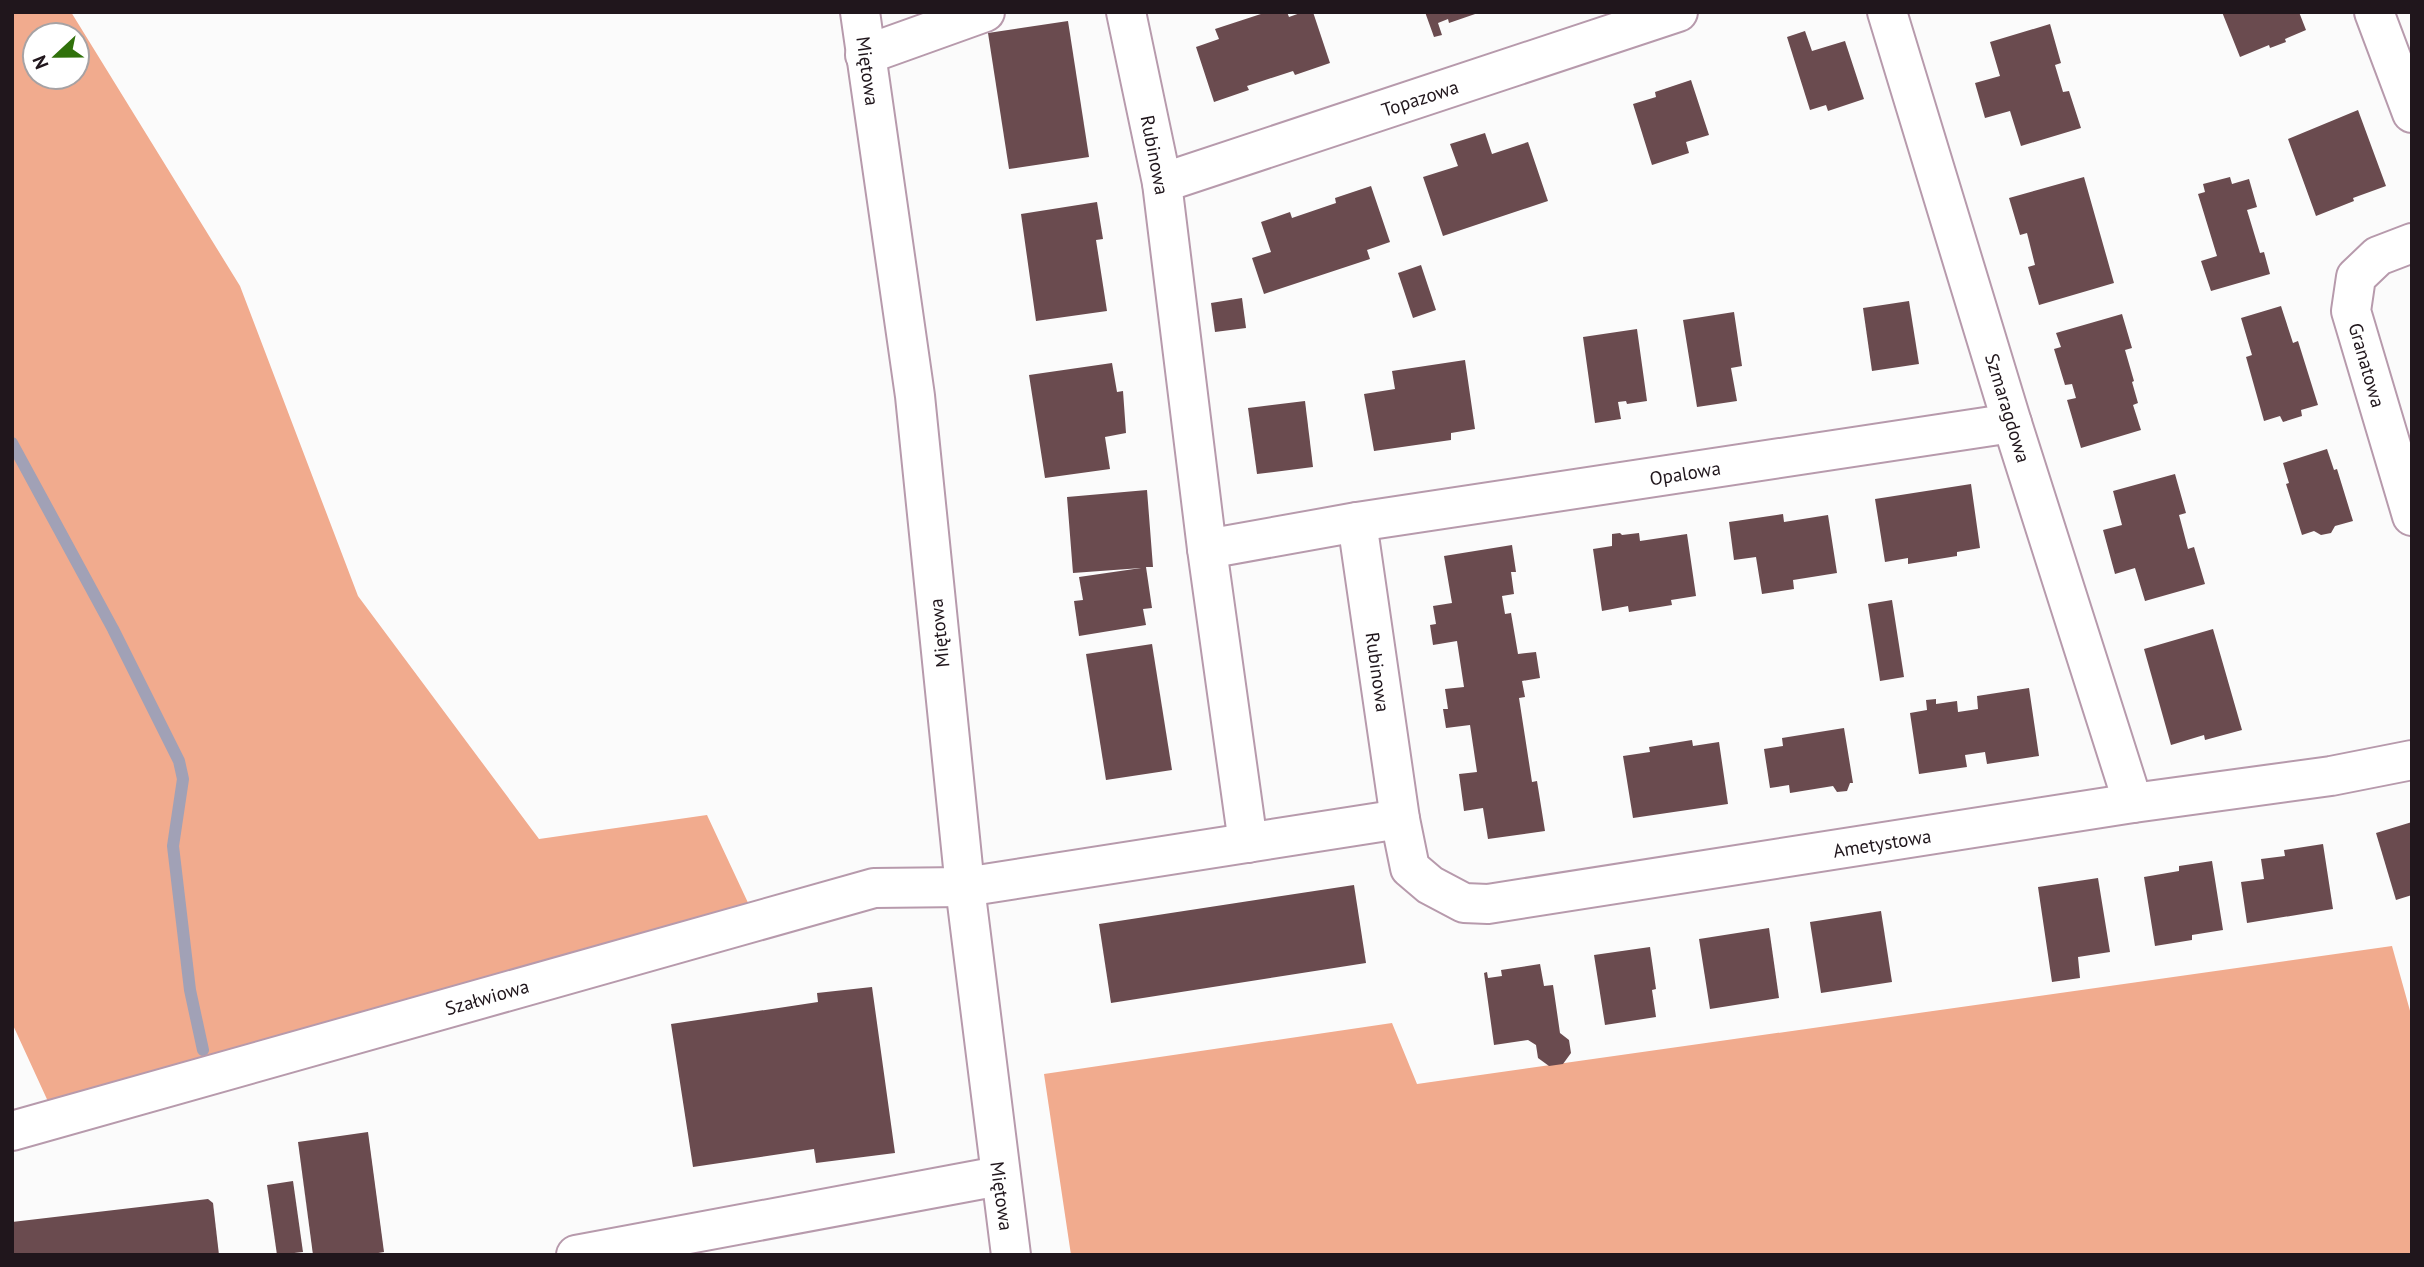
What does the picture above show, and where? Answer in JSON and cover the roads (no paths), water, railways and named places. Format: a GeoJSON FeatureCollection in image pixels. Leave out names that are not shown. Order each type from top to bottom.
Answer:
{"type":"FeatureCollection","features":[{"type":"Feature","properties":{"kind":"street","name":"Miętowa"},"geometry":{"type":"LineString","coordinates":[[860,12],[915,396],[965,887],[999,1176],[1011,1255]]}},
{"type":"Feature","properties":{"kind":"street"},"geometry":{"type":"LineString","coordinates":[[865,54],[985,12]]}},
{"type":"Feature","properties":{"kind":"street","name":"Rubinowa"},"geometry":{"type":"LineString","coordinates":[[1126,12],[1162,183],[1207,549],[1248,843]]}},
{"type":"Feature","properties":{"kind":"street","name":"Topazowa"},"geometry":{"type":"LineString","coordinates":[[1162,183],[1678,12]]}},
{"type":"Feature","properties":{"kind":"street","name":"Szmaragdowa"},"geometry":{"type":"LineString","coordinates":[[1887,12],[2012,423],[2133,803]]}},
{"type":"Feature","properties":{"kind":"street"},"geometry":{"type":"LineString","coordinates":[[2374,12],[2412,113]]}},
{"type":"Feature","properties":{"kind":"street","name":"Granatowa"},"geometry":{"type":"LineString","coordinates":[[2412,243],[2378,256],[2356,277],[2351,311],[2412,516]]}},
{"type":"Feature","properties":{"kind":"street","name":"Opalowa"},"geometry":{"type":"LineString","coordinates":[[1357,522],[2012,423]]}},
{"type":"Feature","properties":{"kind":"street"},"geometry":{"type":"LineString","coordinates":[[1207,549],[1357,522]]}},
{"type":"Feature","properties":{"kind":"street","name":"Rubinowa"},"geometry":{"type":"LineString","coordinates":[[1357,522],[1399,820]]}},
{"type":"Feature","properties":{"kind":"street","name":"Ametystowa"},"geometry":{"type":"LineString","coordinates":[[1399,820],[1410,868],[1430,885],[1464,903],[1488,904],[2133,803],[2331,776],[2412,761]]}},
{"type":"Feature","properties":{"kind":"street"},"geometry":{"type":"LineString","coordinates":[[965,887],[1399,820]]}},
{"type":"Feature","properties":{"kind":"street","name":"Szałwiowa"},"geometry":{"type":"LineString","coordinates":[[12,1131],[874,888],[965,887]]}},
{"type":"Feature","properties":{"kind":"street"},"geometry":{"type":"LineString","coordinates":[[576,1255],[999,1176]]}},
{"type":"Feature","properties":{"kind":"waterway"},"geometry":{"type":"LineString","coordinates":[[12,443],[113,629],[179,761],[183,779],[173,846],[190,990],[203,1050]]}}]}
